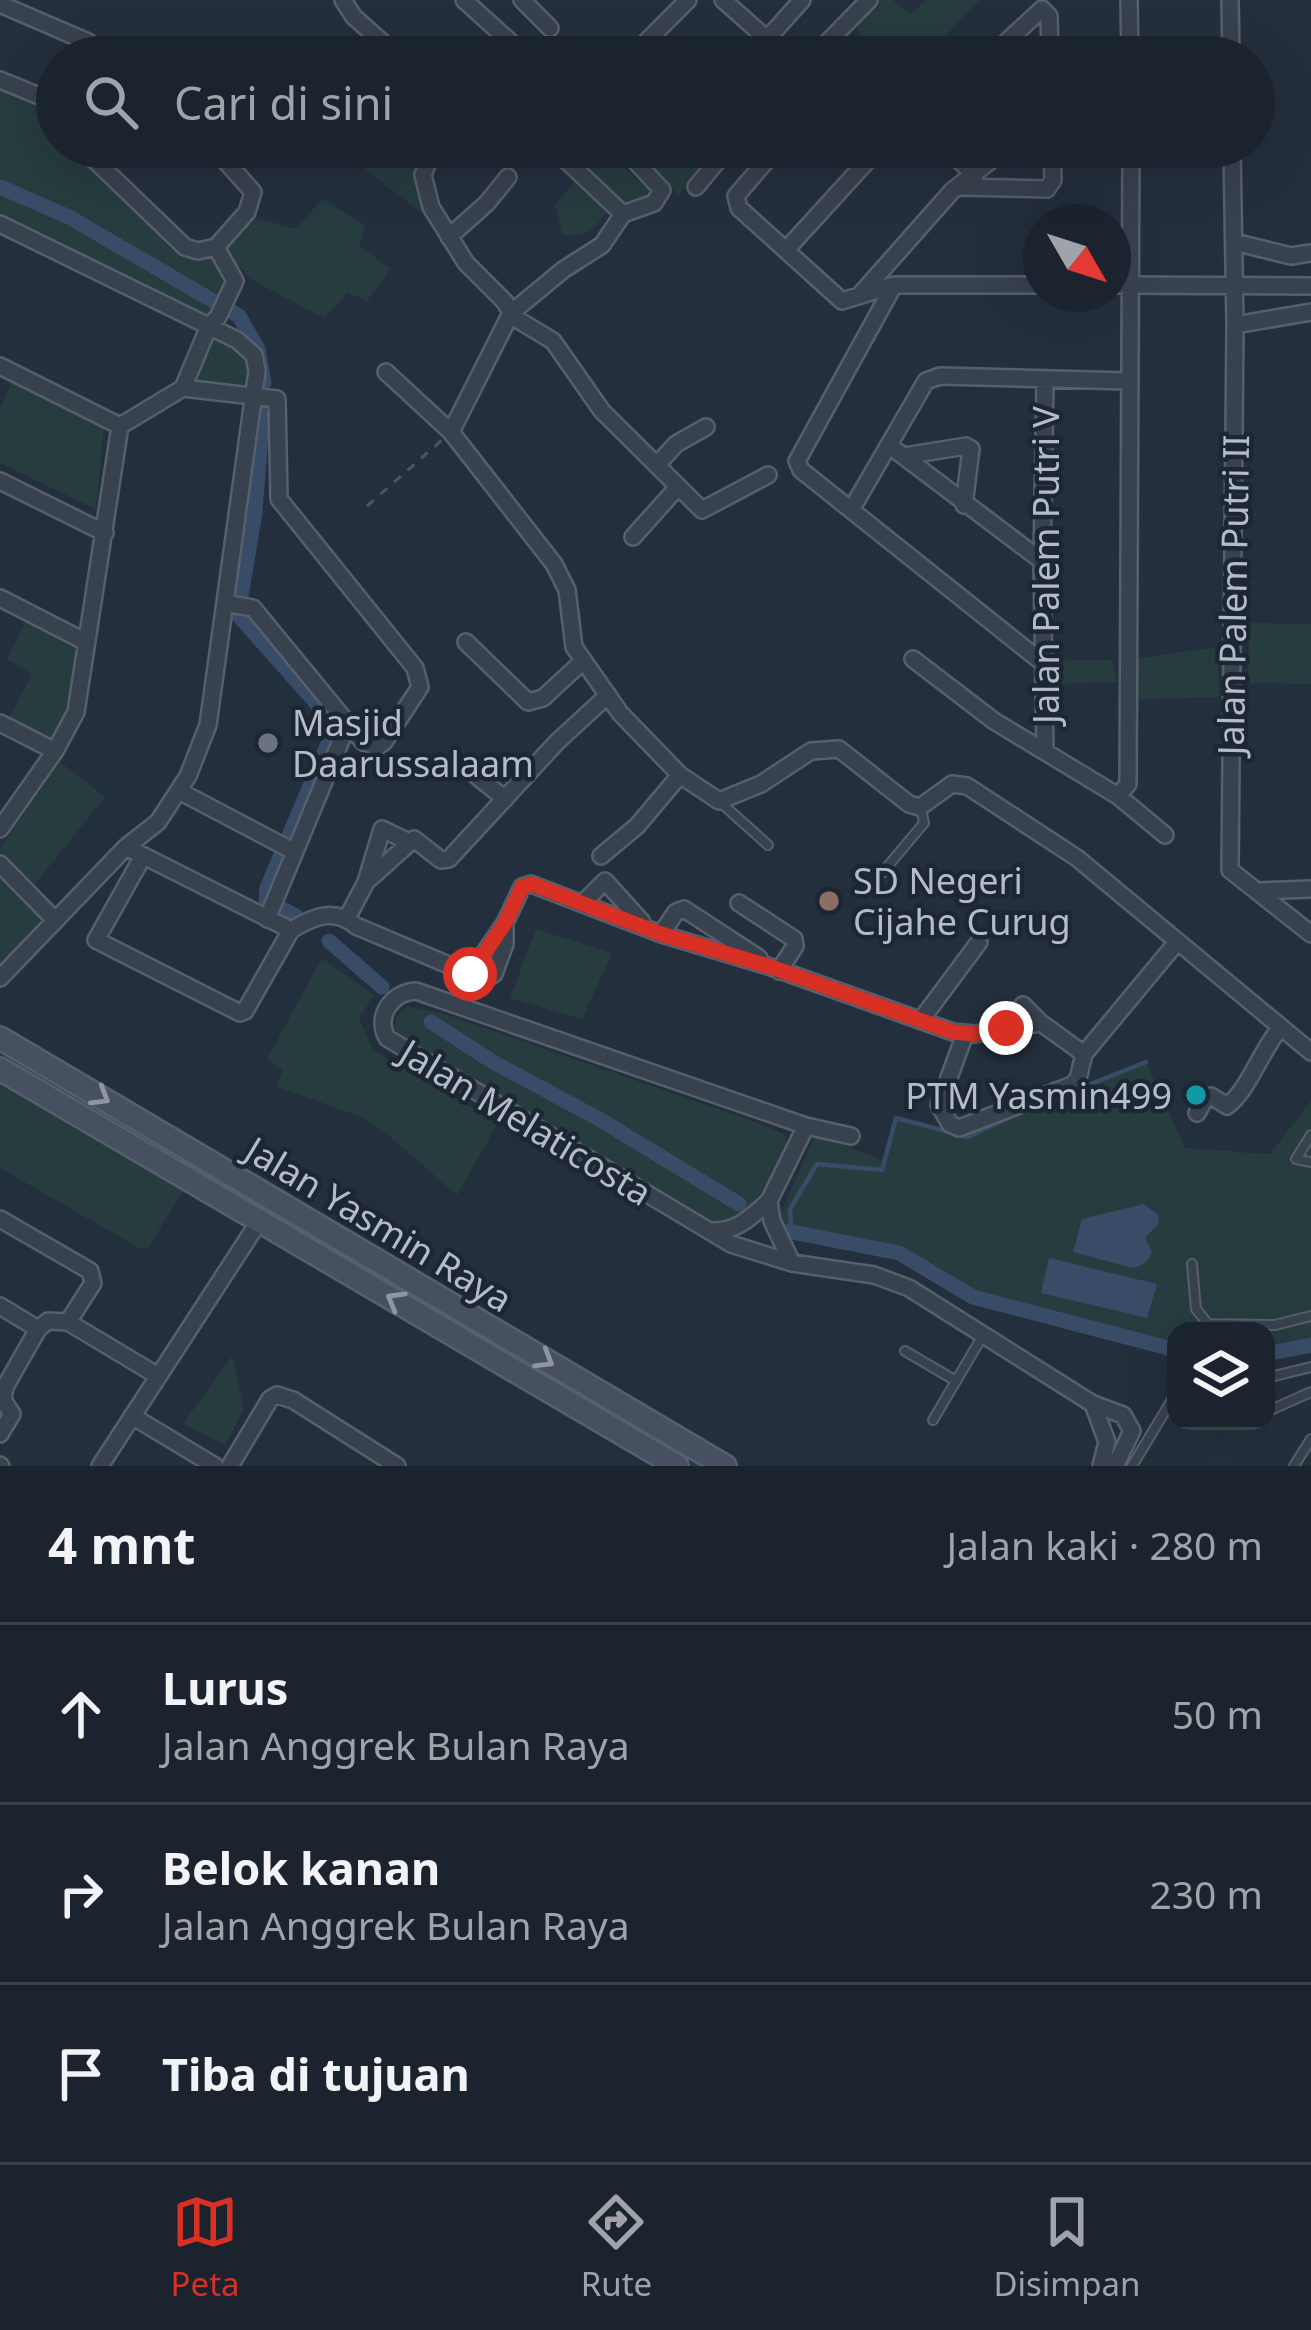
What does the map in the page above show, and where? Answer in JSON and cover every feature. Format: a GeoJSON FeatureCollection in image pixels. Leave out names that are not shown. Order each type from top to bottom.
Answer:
{"type":"FeatureCollection","features":[{"type":"Feature","properties":{"kind":"street"},"geometry":{"type":"LineString","coordinates":[[343,0],[375,36]]}},
{"type":"Feature","properties":{"kind":"street"},"geometry":{"type":"LineString","coordinates":[[464,0],[504,36]]}},
{"type":"Feature","properties":{"kind":"street"},"geometry":{"type":"LineString","coordinates":[[522,0],[550,28]]}},
{"type":"Feature","properties":{"kind":"street"},"geometry":{"type":"LineString","coordinates":[[652,36],[688,0]]}},
{"type":"Feature","properties":{"kind":"street"},"geometry":{"type":"LineString","coordinates":[[723,0],[764,36]]}},
{"type":"Feature","properties":{"kind":"street"},"geometry":{"type":"LineString","coordinates":[[770,36],[802,0]]}},
{"type":"Feature","properties":{"kind":"street"},"geometry":{"type":"LineString","coordinates":[[836,36],[869,0]]}},
{"type":"Feature","properties":{"kind":"street"},"geometry":{"type":"LineString","coordinates":[[1129,0],[1130,36]]}},
{"type":"Feature","properties":{"kind":"street"},"geometry":{"type":"LineString","coordinates":[[1230,0],[1231,36]]}},
{"type":"Feature","properties":{"kind":"street"},"geometry":{"type":"LineString","coordinates":[[0,4],[61,36]]}},
{"type":"Feature","properties":{"kind":"street"},"geometry":{"type":"LineString","coordinates":[[1013,36],[1042,9],[1049,16],[1049,36]]}},
{"type":"Feature","properties":{"kind":"street"},"geometry":{"type":"LineString","coordinates":[[0,80],[36,95]]}},
{"type":"Feature","properties":{"kind":"street"},"geometry":{"type":"LineString","coordinates":[[103,168],[185,248],[198,251],[216,248],[247,212],[253,191],[232,168]]}},
{"type":"Feature","properties":{"kind":"street"},"geometry":{"type":"LineString","coordinates":[[426,168],[425,193],[466,262],[506,302],[510,314],[553,341],[602,410],[677,488],[702,510],[768,476]]}},
{"type":"Feature","properties":{"kind":"street"},"geometry":{"type":"LineString","coordinates":[[574,168],[623,214]]}},
{"type":"Feature","properties":{"kind":"street"},"geometry":{"type":"LineString","coordinates":[[451,432],[510,314],[602,245],[623,214],[654,203],[662,190],[642,168]]}},
{"type":"Feature","properties":{"kind":"street"},"geometry":{"type":"LineString","coordinates":[[696,187],[712,168]]}},
{"type":"Feature","properties":{"kind":"street"},"geometry":{"type":"LineString","coordinates":[[760,168],[736,196],[739,208],[842,301],[894,285],[1023,285]]}},
{"type":"Feature","properties":{"kind":"street"},"geometry":{"type":"LineString","coordinates":[[786,250],[861,168]]}},
{"type":"Feature","properties":{"kind":"street"},"geometry":{"type":"LineString","coordinates":[[966,168],[974,176]]}},
{"type":"Feature","properties":{"kind":"street"},"geometry":{"type":"LineString","coordinates":[[857,298],[958,187],[984,168]]}},
{"type":"Feature","properties":{"kind":"street"},"geometry":{"type":"LineString","coordinates":[[958,187],[1047,189],[1053,168]]}},
{"type":"Feature","properties":{"kind":"street"},"geometry":{"type":"LineString","coordinates":[[1118,796],[1129,774],[1131,168]]}},
{"type":"Feature","properties":{"kind":"street","name":"Jalan Palem Putri II"},"geometry":{"type":"LineString","coordinates":[[1232,168],[1230,870],[1311,934]]}},
{"type":"Feature","properties":{"kind":"street"},"geometry":{"type":"LineString","coordinates":[[449,237],[508,177]]}},
{"type":"Feature","properties":{"kind":"street"},"geometry":{"type":"LineString","coordinates":[[0,224],[214,320],[254,355],[257,371],[233,604],[208,724],[178,791],[158,822],[54,919],[0,978]]}},
{"type":"Feature","properties":{"kind":"street"},"geometry":{"type":"LineString","coordinates":[[1234,242],[1291,256],[1311,254]]}},
{"type":"Feature","properties":{"kind":"street"},"geometry":{"type":"LineString","coordinates":[[120,426],[183,388],[235,281],[216,248]]}},
{"type":"Feature","properties":{"kind":"street"},"geometry":{"type":"LineString","coordinates":[[1133,284],[1311,286]]}},
{"type":"Feature","properties":{"kind":"street"},"geometry":{"type":"LineString","coordinates":[[894,285],[797,461],[801,470],[1042,663]]}},
{"type":"Feature","properties":{"kind":"street"},"geometry":{"type":"LineString","coordinates":[[1235,325],[1311,312]]}},
{"type":"Feature","properties":{"kind":"street"},"geometry":{"type":"LineString","coordinates":[[0,366],[120,426]]}},
{"type":"Feature","properties":{"kind":"street"},"geometry":{"type":"LineString","coordinates":[[386,373],[451,432],[554,564],[567,590],[574,647],[608,695],[680,775],[719,801],[761,784],[811,751],[839,748],[908,804],[920,807],[944,787],[967,786],[1077,858],[1311,1052]]}},
{"type":"Feature","properties":{"kind":"street"},"geometry":{"type":"LineString","coordinates":[[851,510],[897,451],[926,381],[940,376],[1128,381]]}},
{"type":"Feature","properties":{"kind":"street","name":"Jalan Palem Putri V"},"geometry":{"type":"LineString","coordinates":[[1045,380],[1045,751]]}},
{"type":"Feature","properties":{"kind":"street"},"geometry":{"type":"LineString","coordinates":[[183,388],[274,398],[278,403],[279,500],[421,681],[378,746],[363,742],[253,608],[233,604]]}},
{"type":"Feature","properties":{"kind":"street"},"geometry":{"type":"LineString","coordinates":[[0,829],[55,751],[76,712],[120,426]]}},
{"type":"Feature","properties":{"kind":"street"},"geometry":{"type":"LineString","coordinates":[[657,465],[676,444],[706,427]]}},
{"type":"Feature","properties":{"kind":"street"},"geometry":{"type":"LineString","coordinates":[[897,451],[971,448],[964,505]]}},
{"type":"Feature","properties":{"kind":"street"},"geometry":{"type":"LineString","coordinates":[[897,451],[1042,561]]}},
{"type":"Feature","properties":{"kind":"street"},"geometry":{"type":"LineString","coordinates":[[0,481],[105,532]]}},
{"type":"Feature","properties":{"kind":"street"},"geometry":{"type":"LineString","coordinates":[[633,537],[677,488]]}},
{"type":"Feature","properties":{"kind":"street"},"geometry":{"type":"LineString","coordinates":[[0,598],[86,642]]}},
{"type":"Feature","properties":{"kind":"street"},"geometry":{"type":"LineString","coordinates":[[466,642],[528,702],[543,698],[583,661]]}},
{"type":"Feature","properties":{"kind":"street"},"geometry":{"type":"LineString","coordinates":[[914,659],[994,721],[1118,796],[1165,835]]}},
{"type":"Feature","properties":{"kind":"street"},"geometry":{"type":"LineString","coordinates":[[347,918],[366,882],[382,829],[412,840],[444,862],[608,695]]}},
{"type":"Feature","properties":{"kind":"street"},"geometry":{"type":"LineString","coordinates":[[0,723],[55,751]]}},
{"type":"Feature","properties":{"kind":"street"},"geometry":{"type":"LineString","coordinates":[[269,916],[280,894],[287,849],[347,726]]}},
{"type":"Feature","properties":{"kind":"street"},"geometry":{"type":"LineString","coordinates":[[463,764],[505,799]]}},
{"type":"Feature","properties":{"kind":"street"},"geometry":{"type":"LineString","coordinates":[[602,856],[638,826],[680,775]]}},
{"type":"Feature","properties":{"kind":"street"},"geometry":{"type":"LineString","coordinates":[[178,791],[287,849]]}},
{"type":"Feature","properties":{"kind":"street"},"geometry":{"type":"LineString","coordinates":[[366,882],[412,840]]}},
{"type":"Feature","properties":{"kind":"street"},"geometry":{"type":"LineString","coordinates":[[126,848],[291,930]]}},
{"type":"Feature","properties":{"kind":"street"},"geometry":{"type":"LineString","coordinates":[[142,858],[96,940],[240,1013],[291,930],[320,915],[347,918],[470,974],[527,884],[661,934],[965,1034],[1041,1023],[1084,1054]]}},
{"type":"Feature","properties":{"kind":"street"},"geometry":{"type":"LineString","coordinates":[[0,864],[54,919]]}},
{"type":"Feature","properties":{"kind":"street"},"geometry":{"type":"LineString","coordinates":[[584,903],[605,881],[644,924]]}},
{"type":"Feature","properties":{"kind":"street"},"geometry":{"type":"LineString","coordinates":[[1258,891],[1311,889]]}},
{"type":"Feature","properties":{"kind":"street"},"geometry":{"type":"LineString","coordinates":[[739,903],[794,938],[795,946],[775,969]]}},
{"type":"Feature","properties":{"kind":"street"},"geometry":{"type":"LineString","coordinates":[[661,934],[676,912],[684,909],[775,969]]}},
{"type":"Feature","properties":{"kind":"street"},"geometry":{"type":"LineString","coordinates":[[921,1020],[979,942]]}},
{"type":"Feature","properties":{"kind":"street"},"geometry":{"type":"LineString","coordinates":[[965,1034],[938,1105],[958,1128],[1072,1085],[1084,1054],[1177,942]]}},
{"type":"Feature","properties":{"kind":"street","name":"Jalan Melaticosta"},"geometry":{"type":"LineString","coordinates":[[851,1136],[806,1126],[416,991],[398,995],[386,1008],[382,1023],[387,1038],[753,1254],[886,1279],[1093,1404],[1114,1409],[1130,1422],[1129,1441],[1108,1465]]}},
{"type":"Feature","properties":{"kind":"street"},"geometry":{"type":"LineString","coordinates":[[0,1018],[0,1028]]}},
{"type":"Feature","properties":{"kind":"street"},"geometry":{"type":"LineString","coordinates":[[1197,1113],[1206,1097],[1227,1106],[1235,1101],[1281,1027]]}},
{"type":"Feature","properties":{"kind":"street","name":"Jalan Yasmin Raya"},"geometry":{"type":"LineString","coordinates":[[0,1038],[725,1466]]}},
{"type":"Feature","properties":{"kind":"street","name":"Jalan Yasmin Raya"},"geometry":{"type":"LineString","coordinates":[[0,1069],[677,1466]]}},
{"type":"Feature","properties":{"kind":"street"},"geometry":{"type":"LineString","coordinates":[[708,1230],[724,1232],[740,1226],[770,1201],[806,1126]]}},
{"type":"Feature","properties":{"kind":"street"},"geometry":{"type":"LineString","coordinates":[[770,1201],[772,1220],[792,1263]]}},
{"type":"Feature","properties":{"kind":"street"},"geometry":{"type":"LineString","coordinates":[[0,1220],[90,1270],[93,1283],[68,1322]]}},
{"type":"Feature","properties":{"kind":"street"},"geometry":{"type":"LineString","coordinates":[[100,1466],[260,1220]]}},
{"type":"Feature","properties":{"kind":"street"},"geometry":{"type":"LineString","coordinates":[[0,1306],[38,1329]]}},
{"type":"Feature","properties":{"kind":"street"},"geometry":{"type":"LineString","coordinates":[[0,1434],[12,1414],[3,1400],[5,1388],[38,1329],[48,1321],[68,1322],[158,1376]]}},
{"type":"Feature","properties":{"kind":"street"},"geometry":{"type":"LineString","coordinates":[[230,1466],[270,1399],[277,1395],[293,1400],[397,1466]]}},
{"type":"Feature","properties":{"kind":"street","name":"Jalan Melaticosta"},"geometry":{"type":"LineString","coordinates":[[1093,1404],[1106,1433],[1108,1465]]}},
{"type":"Feature","properties":{"kind":"street"},"geometry":{"type":"LineString","coordinates":[[132,1416],[215,1466]]}},
{"type":"Feature","properties":{"kind":"lane"},"geometry":{"type":"LineString","coordinates":[[719,801],[768,844]]}},
{"type":"Feature","properties":{"kind":"lane"},"geometry":{"type":"LineString","coordinates":[[882,873],[924,823],[920,807]]}},
{"type":"Feature","properties":{"kind":"lane"},"geometry":{"type":"LineString","coordinates":[[1311,1136],[1295,1159],[1311,1162]]}},
{"type":"Feature","properties":{"kind":"lane"},"geometry":{"type":"LineString","coordinates":[[1192,1264],[1196,1309],[1208,1324],[1275,1325],[1311,1316]]}},
{"type":"Feature","properties":{"kind":"lane"},"geometry":{"type":"LineString","coordinates":[[934,1420],[983,1335]]}},
{"type":"Feature","properties":{"kind":"lane"},"geometry":{"type":"LineString","coordinates":[[905,1351],[956,1381]]}},
{"type":"Feature","properties":{"kind":"lane"},"geometry":{"type":"LineString","coordinates":[[1275,1376],[1311,1367]]}},
{"type":"Feature","properties":{"kind":"lane"},"geometry":{"type":"LineString","coordinates":[[1275,1408],[1311,1392]]}},
{"type":"Feature","properties":{"kind":"lane"},"geometry":{"type":"LineString","coordinates":[[1132,1466],[1167,1408]]}},
{"type":"Feature","properties":{"kind":"lane"},"geometry":{"type":"LineString","coordinates":[[1294,1466],[1311,1439]]}},
{"type":"Feature","properties":{"kind":"path"},"geometry":{"type":"LineString","coordinates":[[367,506],[451,432]]}},
{"type":"Feature","properties":{"kind":"green space"},"geometry":{"type":"Polygon","coordinates":[[[877,0],[892,0],[910,14],[927,0],[980,0],[945,36],[860,36],[854,14],[877,0]]]}},
{"type":"Feature","properties":{"kind":"green space"},"geometry":{"type":"Polygon","coordinates":[[[0,80],[36,98],[36,168],[103,168],[185,247],[216,247],[233,274],[209,326],[247,348],[255,398],[183,388],[208,327],[0,224],[0,80]]]}},
{"type":"Feature","properties":{"kind":"green space"},"geometry":{"type":"Polygon","coordinates":[[[363,168],[421,168],[417,184],[429,218],[363,168]]]}},
{"type":"Feature","properties":{"kind":"green space"},"geometry":{"type":"Polygon","coordinates":[[[584,168],[624,168],[655,195],[614,208],[588,232],[573,235],[562,234],[555,205],[584,168]]]}},
{"type":"Feature","properties":{"kind":"green space"},"geometry":{"type":"Polygon","coordinates":[[[655,168],[702,168],[678,196],[655,168]]]}},
{"type":"Feature","properties":{"kind":"green space"},"geometry":{"type":"Polygon","coordinates":[[[322,199],[365,225],[359,245],[390,269],[367,301],[348,293],[324,318],[252,280],[221,249],[256,218],[296,229],[322,199]]]}},
{"type":"Feature","properties":{"kind":"green space"},"geometry":{"type":"Polygon","coordinates":[[[13,378],[104,426],[96,509],[0,463],[0,409],[13,378]]]}},
{"type":"Feature","properties":{"kind":"green space"},"geometry":{"type":"Polygon","coordinates":[[[30,613],[86,642],[85,662],[55,751],[10,717],[32,674],[7,659],[30,613]]]}},
{"type":"Feature","properties":{"kind":"green space"},"geometry":{"type":"Polygon","coordinates":[[[1249,623],[1311,624],[1311,684],[1248,683],[1249,623]]]}},
{"type":"Feature","properties":{"kind":"green space"},"geometry":{"type":"Polygon","coordinates":[[[1218,647],[1219,697],[1132,700],[1133,659],[1218,647]]]}},
{"type":"Feature","properties":{"kind":"green space"},"geometry":{"type":"Polygon","coordinates":[[[1052,659],[1113,660],[1117,682],[1051,684],[1052,659]]]}},
{"type":"Feature","properties":{"kind":"green space"},"geometry":{"type":"Polygon","coordinates":[[[60,762],[105,797],[35,884],[0,856],[0,848],[60,762]]]}},
{"type":"Feature","properties":{"kind":"green space"},"geometry":{"type":"Polygon","coordinates":[[[0,864],[54,919],[0,978],[0,864]]]}},
{"type":"Feature","properties":{"kind":"green space"},"geometry":{"type":"Polygon","coordinates":[[[536,929],[612,953],[582,1019],[510,998],[536,929]]]}},
{"type":"Feature","properties":{"kind":"green space"},"geometry":{"type":"Polygon","coordinates":[[[322,958],[374,995],[359,1018],[373,1050],[498,1123],[457,1195],[381,1129],[276,1086],[283,1070],[267,1059],[322,958]]]}},
{"type":"Feature","properties":{"kind":"green space"},"geometry":{"type":"Polygon","coordinates":[[[408,1006],[448,1015],[761,1124],[784,1134],[788,1144],[751,1206],[715,1225],[395,1033],[397,1016],[408,1006]]]}},
{"type":"Feature","properties":{"kind":"green space"},"geometry":{"type":"Polygon","coordinates":[[[0,1038],[725,1466],[677,1466],[189,1180],[149,1247],[141,1249],[0,1168],[0,1038]]]}},
{"type":"Feature","properties":{"kind":"green space"},"geometry":{"type":"Polygon","coordinates":[[[1146,1062],[1185,1148],[1270,1154],[1311,1101],[1311,1345],[1275,1352],[1275,1322],[1167,1322],[1167,1348],[973,1297],[899,1253],[777,1221],[816,1133],[885,1162],[896,1118],[968,1137],[1146,1062]]]}},
{"type":"Feature","properties":{"kind":"green space"},"geometry":{"type":"Polygon","coordinates":[[[232,1356],[244,1409],[225,1445],[183,1424],[232,1356]]]}},
{"type":"Feature","properties":{"kind":"water"},"geometry":{"type":"Polygon","coordinates":[[[1144,1204],[1158,1215],[1159,1223],[1145,1238],[1152,1251],[1143,1264],[1133,1268],[1073,1252],[1082,1219],[1144,1204]]]}},
{"type":"Feature","properties":{"kind":"water"},"geometry":{"type":"Polygon","coordinates":[[[1049,1258],[1157,1284],[1147,1318],[1041,1293],[1049,1258]]]}},
{"type":"Feature","properties":{"kind":"waterway"},"geometry":{"type":"LineString","coordinates":[[0,187],[69,217],[239,316],[258,349],[264,383]]}},
{"type":"Feature","properties":{"kind":"waterway"},"geometry":{"type":"LineString","coordinates":[[264,396],[255,513],[238,615],[332,721],[332,734],[267,888],[266,900],[296,916]]}},
{"type":"Feature","properties":{"kind":"waterway"},"geometry":{"type":"LineString","coordinates":[[329,941],[382,987]]}},
{"type":"Feature","properties":{"kind":"waterway"},"geometry":{"type":"LineString","coordinates":[[431,1022],[739,1204]]}},
{"type":"Feature","properties":{"kind":"waterway"},"geometry":{"type":"LineString","coordinates":[[1078,1089],[1146,1062]]}},
{"type":"Feature","properties":{"kind":"waterway"},"geometry":{"type":"LineString","coordinates":[[792,1234],[790,1209],[817,1164],[882,1170],[896,1118],[968,1137],[1023,1111]]}},
{"type":"Feature","properties":{"kind":"waterway"},"geometry":{"type":"LineString","coordinates":[[787,1231],[899,1253],[973,1297],[1167,1348]]}},
{"type":"Feature","properties":{"kind":"waterway"},"geometry":{"type":"LineString","coordinates":[[1275,1352],[1311,1345]]}},
{"type":"Feature","properties":{"kind":"place","name":"Masjid Daarussalaam"},"geometry":{"type":"Point","coordinates":[268,743]}},
{"type":"Feature","properties":{"kind":"place","name":"SD Negeri Cijahe Curug"},"geometry":{"type":"Point","coordinates":[829,901]}},
{"type":"Feature","properties":{"kind":"place","name":"PTM Yasmin499"},"geometry":{"type":"Point","coordinates":[1196,1095]}},
{"type":"Feature","properties":{"kind":"route"},"geometry":{"type":"LineString","coordinates":[[470,974],[505,923],[522,887],[532,884],[661,934],[771,967],[953,1032],[975,1034],[1006,1028]]}}]}
